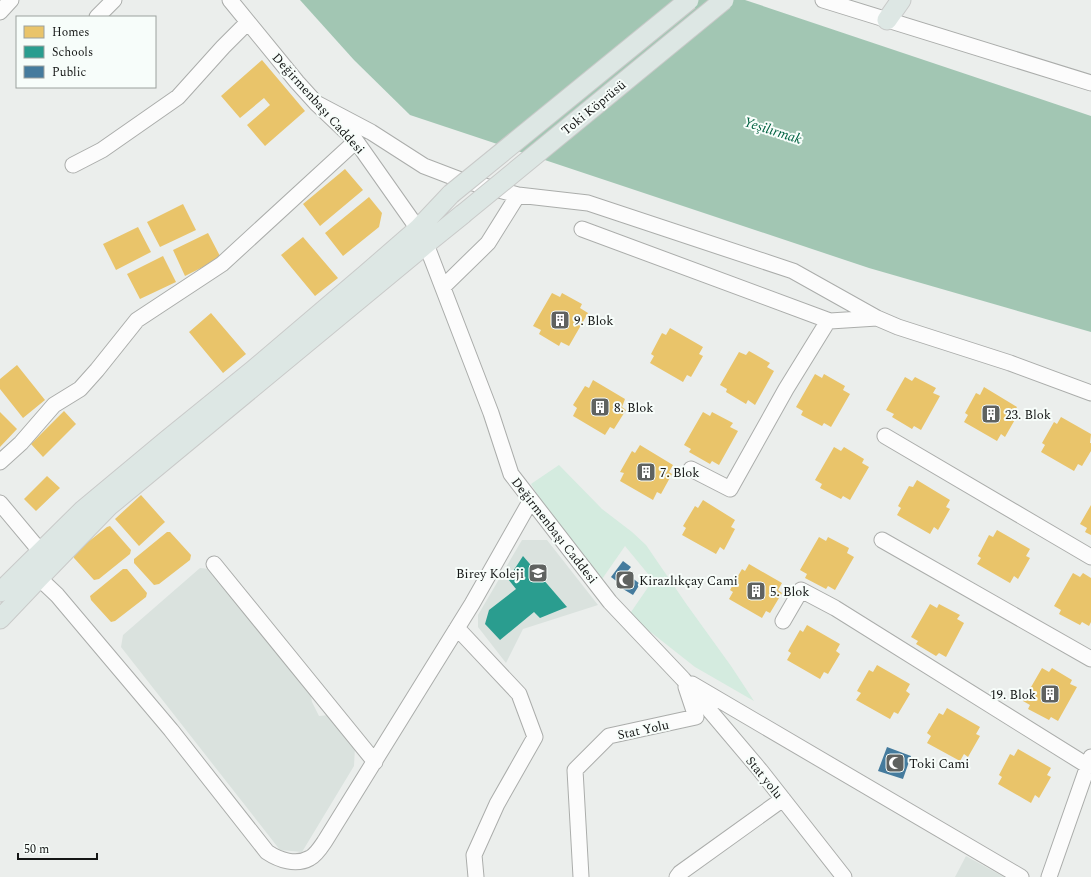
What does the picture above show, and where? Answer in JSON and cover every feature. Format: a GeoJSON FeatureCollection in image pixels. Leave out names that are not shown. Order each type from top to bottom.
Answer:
{"type":"FeatureCollection","features":[{"type":"Feature","properties":{"kind":"main road"},"geometry":{"type":"LineString","coordinates":[[0,619],[109,506],[422,237],[451,194],[689,0]]}},
{"type":"Feature","properties":{"kind":"main road","name":"Toki Köprüsü"},"geometry":{"type":"LineString","coordinates":[[422,237],[463,214],[724,0]]}},
{"type":"Feature","properties":{"kind":"main road"},"geometry":{"type":"LineString","coordinates":[[887,20],[901,0]]}},
{"type":"Feature","properties":{"kind":"main road"},"geometry":{"type":"LineString","coordinates":[[0,592],[89,505],[250,372],[422,237]]}},
{"type":"Feature","properties":{"kind":"street"},"geometry":{"type":"LineString","coordinates":[[0,12],[11,0]]}},
{"type":"Feature","properties":{"kind":"street"},"geometry":{"type":"LineString","coordinates":[[98,16],[114,0]]}},
{"type":"Feature","properties":{"kind":"street","name":"Değirmenbaşı Caddesi"},"geometry":{"type":"LineString","coordinates":[[230,0],[316,103],[356,141],[422,237],[492,413],[511,474],[610,602],[683,679]]}},
{"type":"Feature","properties":{"kind":"street"},"geometry":{"type":"LineString","coordinates":[[823,0],[1091,83]]}},
{"type":"Feature","properties":{"kind":"street"},"geometry":{"type":"LineString","coordinates":[[73,165],[102,150],[178,97],[223,47],[248,22]]}},
{"type":"Feature","properties":{"kind":"street"},"geometry":{"type":"LineString","coordinates":[[316,103],[371,132],[424,166],[458,179],[518,195],[588,203],[786,268],[877,318],[898,327],[1010,363],[1091,393]]}},
{"type":"Feature","properties":{"kind":"street"},"geometry":{"type":"LineString","coordinates":[[0,462],[21,443],[54,405],[80,389],[137,320],[222,264],[356,141]]}},
{"type":"Feature","properties":{"kind":"street"},"geometry":{"type":"LineString","coordinates":[[443,287],[488,243],[518,195]]}},
{"type":"Feature","properties":{"kind":"street"},"geometry":{"type":"LineString","coordinates":[[582,229],[830,321],[877,318]]}},
{"type":"Feature","properties":{"kind":"street"},"geometry":{"type":"LineString","coordinates":[[691,469],[730,489],[786,389],[828,320]]}},
{"type":"Feature","properties":{"kind":"street"},"geometry":{"type":"LineString","coordinates":[[885,436],[1091,557]]}},
{"type":"Feature","properties":{"kind":"street"},"geometry":{"type":"LineString","coordinates":[[38,578],[62,600],[171,730],[262,847],[275,858],[301,862],[311,858],[325,842],[472,604],[531,500]]}},
{"type":"Feature","properties":{"kind":"street"},"geometry":{"type":"LineString","coordinates":[[0,503],[41,552]]}},
{"type":"Feature","properties":{"kind":"street"},"geometry":{"type":"LineString","coordinates":[[882,540],[1091,659]]}},
{"type":"Feature","properties":{"kind":"street"},"geometry":{"type":"LineString","coordinates":[[214,564],[375,762]]}},
{"type":"Feature","properties":{"kind":"street"},"geometry":{"type":"LineString","coordinates":[[783,621],[801,590],[835,608],[1089,761],[1049,877]]}},
{"type":"Feature","properties":{"kind":"street"},"geometry":{"type":"LineString","coordinates":[[457,628],[519,694],[535,737],[497,804],[474,855],[476,877]]}},
{"type":"Feature","properties":{"kind":"street"},"geometry":{"type":"LineString","coordinates":[[683,679],[1021,877]]}},
{"type":"Feature","properties":{"kind":"street","name":"Stat yolu"},"geometry":{"type":"LineString","coordinates":[[683,679],[760,770],[844,877]]}},
{"type":"Feature","properties":{"kind":"street","name":"Stat Yolu"},"geometry":{"type":"LineString","coordinates":[[581,877],[575,770],[609,736],[696,717],[683,679]]}},
{"type":"Feature","properties":{"kind":"street"},"geometry":{"type":"LineString","coordinates":[[677,877],[680,873],[783,799]]}},
{"type":"Feature","properties":{"kind":"shaded area"},"geometry":{"type":"Polygon","coordinates":[[[559,465],[602,509],[646,545],[754,701],[695,667],[629,615],[653,580],[625,546],[600,582],[541,501],[531,484],[559,465]]]}},
{"type":"Feature","properties":{"kind":"shaded area","name":"Birey Koleji"},"geometry":{"type":"Polygon","coordinates":[[[522,540],[547,540],[598,605],[523,629],[506,663],[478,627],[478,615],[522,540]]]}},
{"type":"Feature","properties":{"kind":"shaded area"},"geometry":{"type":"Polygon","coordinates":[[[200,568],[210,569],[310,691],[312,702],[319,716],[329,715],[355,747],[354,766],[302,852],[280,850],[121,647],[123,635],[200,568]]]}},
{"type":"Feature","properties":{"kind":"shaded area"},"geometry":{"type":"Polygon","coordinates":[[[966,856],[1004,877],[955,877],[966,856]]]}},
{"type":"Feature","properties":{"kind":"water","name":"Yeşilırmak"},"geometry":{"type":"Polygon","coordinates":[[[300,0],[745,0],[1091,116],[1091,332],[869,268],[410,115],[354,60],[300,0]]]}},
{"type":"Feature","properties":{"kind":"building: Homes"},"geometry":{"type":"Polygon","coordinates":[[[262,60],[305,111],[265,146],[247,125],[270,105],[264,98],[240,118],[221,96],[262,60]]]}},
{"type":"Feature","properties":{"kind":"building: Homes"},"geometry":{"type":"Polygon","coordinates":[[[345,169],[363,190],[320,226],[303,204],[345,169]]]}},
{"type":"Feature","properties":{"kind":"building: Homes"},"geometry":{"type":"Polygon","coordinates":[[[369,197],[382,213],[379,227],[343,256],[325,233],[369,197]]]}},
{"type":"Feature","properties":{"kind":"building: Homes"},"geometry":{"type":"Polygon","coordinates":[[[183,204],[196,230],[160,247],[147,222],[183,204]]]}},
{"type":"Feature","properties":{"kind":"building: Homes"},"geometry":{"type":"Polygon","coordinates":[[[138,227],[151,252],[116,270],[103,244],[138,227]]]}},
{"type":"Feature","properties":{"kind":"building: Homes"},"geometry":{"type":"Polygon","coordinates":[[[208,233],[221,258],[185,276],[173,250],[208,233]]]}},
{"type":"Feature","properties":{"kind":"building: Homes"},"geometry":{"type":"Polygon","coordinates":[[[303,237],[338,278],[315,296],[281,255],[303,237]]]}},
{"type":"Feature","properties":{"kind":"building: Homes"},"geometry":{"type":"Polygon","coordinates":[[[163,256],[176,282],[140,299],[127,274],[163,256]]]}},
{"type":"Feature","properties":{"kind":"building: Homes","name":"9. Blok"},"geometry":{"type":"Polygon","coordinates":[[[552,293],[560,297],[562,293],[582,304],[580,308],[588,313],[569,346],[561,342],[559,346],[539,334],[541,330],[533,326],[552,293]]]}},
{"type":"Feature","properties":{"kind":"building: Homes"},"geometry":{"type":"Polygon","coordinates":[[[211,313],[246,354],[223,373],[189,332],[211,313]]]}},
{"type":"Feature","properties":{"kind":"building: Homes"},"geometry":{"type":"Polygon","coordinates":[[[670,328],[703,347],[699,354],[703,356],[691,377],[687,375],[683,382],[650,363],[654,356],[651,354],[662,333],[666,335],[670,328]]]}},
{"type":"Feature","properties":{"kind":"building: Homes"},"geometry":{"type":"Polygon","coordinates":[[[749,351],[770,363],[767,367],[774,371],[755,405],[748,400],[746,404],[726,392],[727,389],[720,385],[739,352],[746,355],[749,351]]]}},
{"type":"Feature","properties":{"kind":"building: Homes"},"geometry":{"type":"Polygon","coordinates":[[[17,365],[45,400],[23,418],[0,389],[0,379],[17,365]]]}},
{"type":"Feature","properties":{"kind":"building: Homes"},"geometry":{"type":"Polygon","coordinates":[[[815,374],[822,378],[824,374],[845,386],[843,390],[850,394],[831,427],[824,423],[822,426],[801,415],[803,411],[796,407],[815,374]]]}},
{"type":"Feature","properties":{"kind":"building: Homes"},"geometry":{"type":"Polygon","coordinates":[[[905,377],[912,381],[915,377],[936,388],[933,393],[940,396],[921,430],[914,426],[912,429],[892,417],[894,414],[886,410],[905,377]]]}},
{"type":"Feature","properties":{"kind":"building: Homes","name":"8. Blok"},"geometry":{"type":"Polygon","coordinates":[[[593,380],[625,399],[622,407],[626,410],[614,429],[610,427],[605,435],[573,416],[577,408],[573,405],[585,386],[589,388],[593,380]]]}},
{"type":"Feature","properties":{"kind":"building: Homes","name":"23. Blok"},"geometry":{"type":"Polygon","coordinates":[[[984,387],[1017,407],[1013,414],[1017,416],[1005,437],[1001,434],[997,441],[964,422],[968,415],[965,413],[976,393],[980,395],[984,387]]]}},
{"type":"Feature","properties":{"kind":"building: Homes"},"geometry":{"type":"Polygon","coordinates":[[[64,411],[76,424],[43,457],[31,444],[64,411]]]}},
{"type":"Feature","properties":{"kind":"building: Homes"},"geometry":{"type":"Polygon","coordinates":[[[0,412],[17,429],[0,447],[0,412]]]}},
{"type":"Feature","properties":{"kind":"building: Homes"},"geometry":{"type":"Polygon","coordinates":[[[703,412],[710,416],[712,412],[733,423],[730,427],[738,431],[719,465],[712,461],[710,464],[689,452],[691,449],[684,445],[703,412]]]}},
{"type":"Feature","properties":{"kind":"building: Homes"},"geometry":{"type":"Polygon","coordinates":[[[1061,417],[1091,434],[1091,451],[1082,466],[1078,464],[1074,471],[1041,452],[1045,445],[1042,443],[1054,422],[1057,424],[1061,417]]]}},
{"type":"Feature","properties":{"kind":"building: Homes","name":"7. Blok"},"geometry":{"type":"Polygon","coordinates":[[[640,445],[673,465],[669,472],[672,474],[661,494],[657,492],[653,500],[620,481],[624,473],[620,472],[632,451],[635,453],[640,445]]]}},
{"type":"Feature","properties":{"kind":"building: Homes"},"geometry":{"type":"Polygon","coordinates":[[[834,447],[841,451],[844,447],[864,459],[862,463],[869,467],[850,500],[843,496],[841,499],[820,488],[822,484],[815,480],[834,447]]]}},
{"type":"Feature","properties":{"kind":"building: Homes"},"geometry":{"type":"Polygon","coordinates":[[[47,476],[60,488],[36,511],[24,499],[47,476]]]}},
{"type":"Feature","properties":{"kind":"building: Homes"},"geometry":{"type":"Polygon","coordinates":[[[917,480],[950,500],[946,507],[950,509],[938,530],[934,527],[930,534],[897,515],[901,508],[898,506],[909,486],[913,487],[917,480]]]}},
{"type":"Feature","properties":{"kind":"building: Homes"},"geometry":{"type":"Polygon","coordinates":[[[141,495],[165,522],[139,546],[115,519],[141,495]]]}},
{"type":"Feature","properties":{"kind":"building: Homes"},"geometry":{"type":"Polygon","coordinates":[[[703,500],[735,520],[731,527],[735,529],[724,550],[720,547],[716,554],[682,535],[686,528],[683,526],[695,506],[698,508],[703,500]]]}},
{"type":"Feature","properties":{"kind":"building: Homes"},"geometry":{"type":"Polygon","coordinates":[[[1091,505],[1091,535],[1085,532],[1087,528],[1080,524],[1091,505]]]}},
{"type":"Feature","properties":{"kind":"building: Homes"},"geometry":{"type":"Polygon","coordinates":[[[110,526],[131,550],[130,554],[99,579],[94,580],[74,558],[74,553],[110,526]]]}},
{"type":"Feature","properties":{"kind":"building: Homes"},"geometry":{"type":"Polygon","coordinates":[[[997,530],[1030,549],[1026,556],[1030,558],[1018,579],[1014,576],[1010,583],[977,564],[981,558],[978,556],[989,535],[993,537],[997,530]]]}},
{"type":"Feature","properties":{"kind":"building: Homes"},"geometry":{"type":"Polygon","coordinates":[[[167,532],[170,532],[191,555],[190,560],[159,584],[154,585],[134,563],[134,559],[167,532]]]}},
{"type":"Feature","properties":{"kind":"building: Homes"},"geometry":{"type":"Polygon","coordinates":[[[819,537],[826,541],[828,537],[849,548],[847,553],[854,557],[835,590],[828,586],[826,589],[805,578],[807,574],[800,570],[819,537]]]}},
{"type":"Feature","properties":{"kind":"building: Homes","name":"5. Blok"},"geometry":{"type":"Polygon","coordinates":[[[749,564],[782,583],[778,590],[782,593],[770,613],[766,611],[762,618],[729,599],[733,592],[730,590],[742,569],[745,571],[749,564]]]}},
{"type":"Feature","properties":{"kind":"building: Homes"},"geometry":{"type":"Polygon","coordinates":[[[123,569],[127,569],[147,593],[146,597],[115,621],[111,622],[91,600],[90,596],[123,569]]]}},
{"type":"Feature","properties":{"kind":"building: Homes"},"geometry":{"type":"Polygon","coordinates":[[[1073,573],[1080,577],[1083,573],[1091,578],[1091,622],[1089,626],[1082,622],[1080,625],[1059,614],[1061,610],[1054,606],[1073,573]]]}},
{"type":"Feature","properties":{"kind":"building: Homes"},"geometry":{"type":"Polygon","coordinates":[[[930,604],[937,608],[939,604],[960,615],[957,619],[964,623],[946,657],[939,653],[936,656],[916,644],[918,641],[911,637],[930,604]]]}},
{"type":"Feature","properties":{"kind":"building: Homes"},"geometry":{"type":"Polygon","coordinates":[[[807,625],[840,644],[836,651],[840,654],[828,674],[824,672],[820,679],[787,660],[791,653],[788,651],[800,630],[803,632],[807,625]]]}},
{"type":"Feature","properties":{"kind":"building: Homes"},"geometry":{"type":"Polygon","coordinates":[[[877,665],[910,684],[906,691],[910,694],[898,714],[894,712],[890,719],[856,700],[861,693],[857,691],[869,670],[873,672],[877,665]]]}},
{"type":"Feature","properties":{"kind":"building: Homes","name":"19. Blok"},"geometry":{"type":"Polygon","coordinates":[[[1042,668],[1049,672],[1052,668],[1072,680],[1070,684],[1077,687],[1058,721],[1051,717],[1049,720],[1028,709],[1030,705],[1023,701],[1042,668]]]}},
{"type":"Feature","properties":{"kind":"building: Homes"},"geometry":{"type":"Polygon","coordinates":[[[947,708],[980,727],[976,734],[980,736],[968,757],[964,754],[960,761],[927,743],[931,736],[927,733],[939,713],[943,715],[947,708]]]}},
{"type":"Feature","properties":{"kind":"building: Homes"},"geometry":{"type":"Polygon","coordinates":[[[1018,749],[1051,768],[1047,775],[1051,777],[1039,798],[1035,795],[1031,803],[998,784],[1002,777],[999,775],[1010,754],[1014,756],[1018,749]]]}},
{"type":"Feature","properties":{"kind":"building: Schools"},"geometry":{"type":"Polygon","coordinates":[[[523,556],[567,607],[540,618],[534,612],[500,640],[485,624],[489,610],[516,589],[508,579],[523,556]]]}},
{"type":"Feature","properties":{"kind":"building: Public","name":"Kirazlıkçay Cami"},"geometry":{"type":"Polygon","coordinates":[[[623,561],[631,567],[626,573],[640,584],[633,595],[618,586],[619,583],[611,577],[623,561]]]}},
{"type":"Feature","properties":{"kind":"building: Public","name":"Toki Cami"},"geometry":{"type":"Polygon","coordinates":[[[887,747],[911,756],[903,779],[878,771],[887,747]]]}},
{"type":"Feature","properties":{"kind":"place","name":"9. Blok"},"geometry":{"type":"Point","coordinates":[560,320]}},
{"type":"Feature","properties":{"kind":"place","name":"8. Blok"},"geometry":{"type":"Point","coordinates":[600,407]}},
{"type":"Feature","properties":{"kind":"place","name":"23. Blok"},"geometry":{"type":"Point","coordinates":[991,414]}},
{"type":"Feature","properties":{"kind":"place","name":"7. Blok"},"geometry":{"type":"Point","coordinates":[646,472]}},
{"type":"Feature","properties":{"kind":"place","name":"Birey Koleji"},"geometry":{"type":"Point","coordinates":[538,573]}},
{"type":"Feature","properties":{"kind":"place","name":"Kirazlıkçay Cami"},"geometry":{"type":"Point","coordinates":[625,580]}},
{"type":"Feature","properties":{"kind":"place","name":"5. Blok"},"geometry":{"type":"Point","coordinates":[756,591]}},
{"type":"Feature","properties":{"kind":"place","name":"19. Blok"},"geometry":{"type":"Point","coordinates":[1050,694]}},
{"type":"Feature","properties":{"kind":"place","name":"Toki Cami"},"geometry":{"type":"Point","coordinates":[895,763]}}]}
